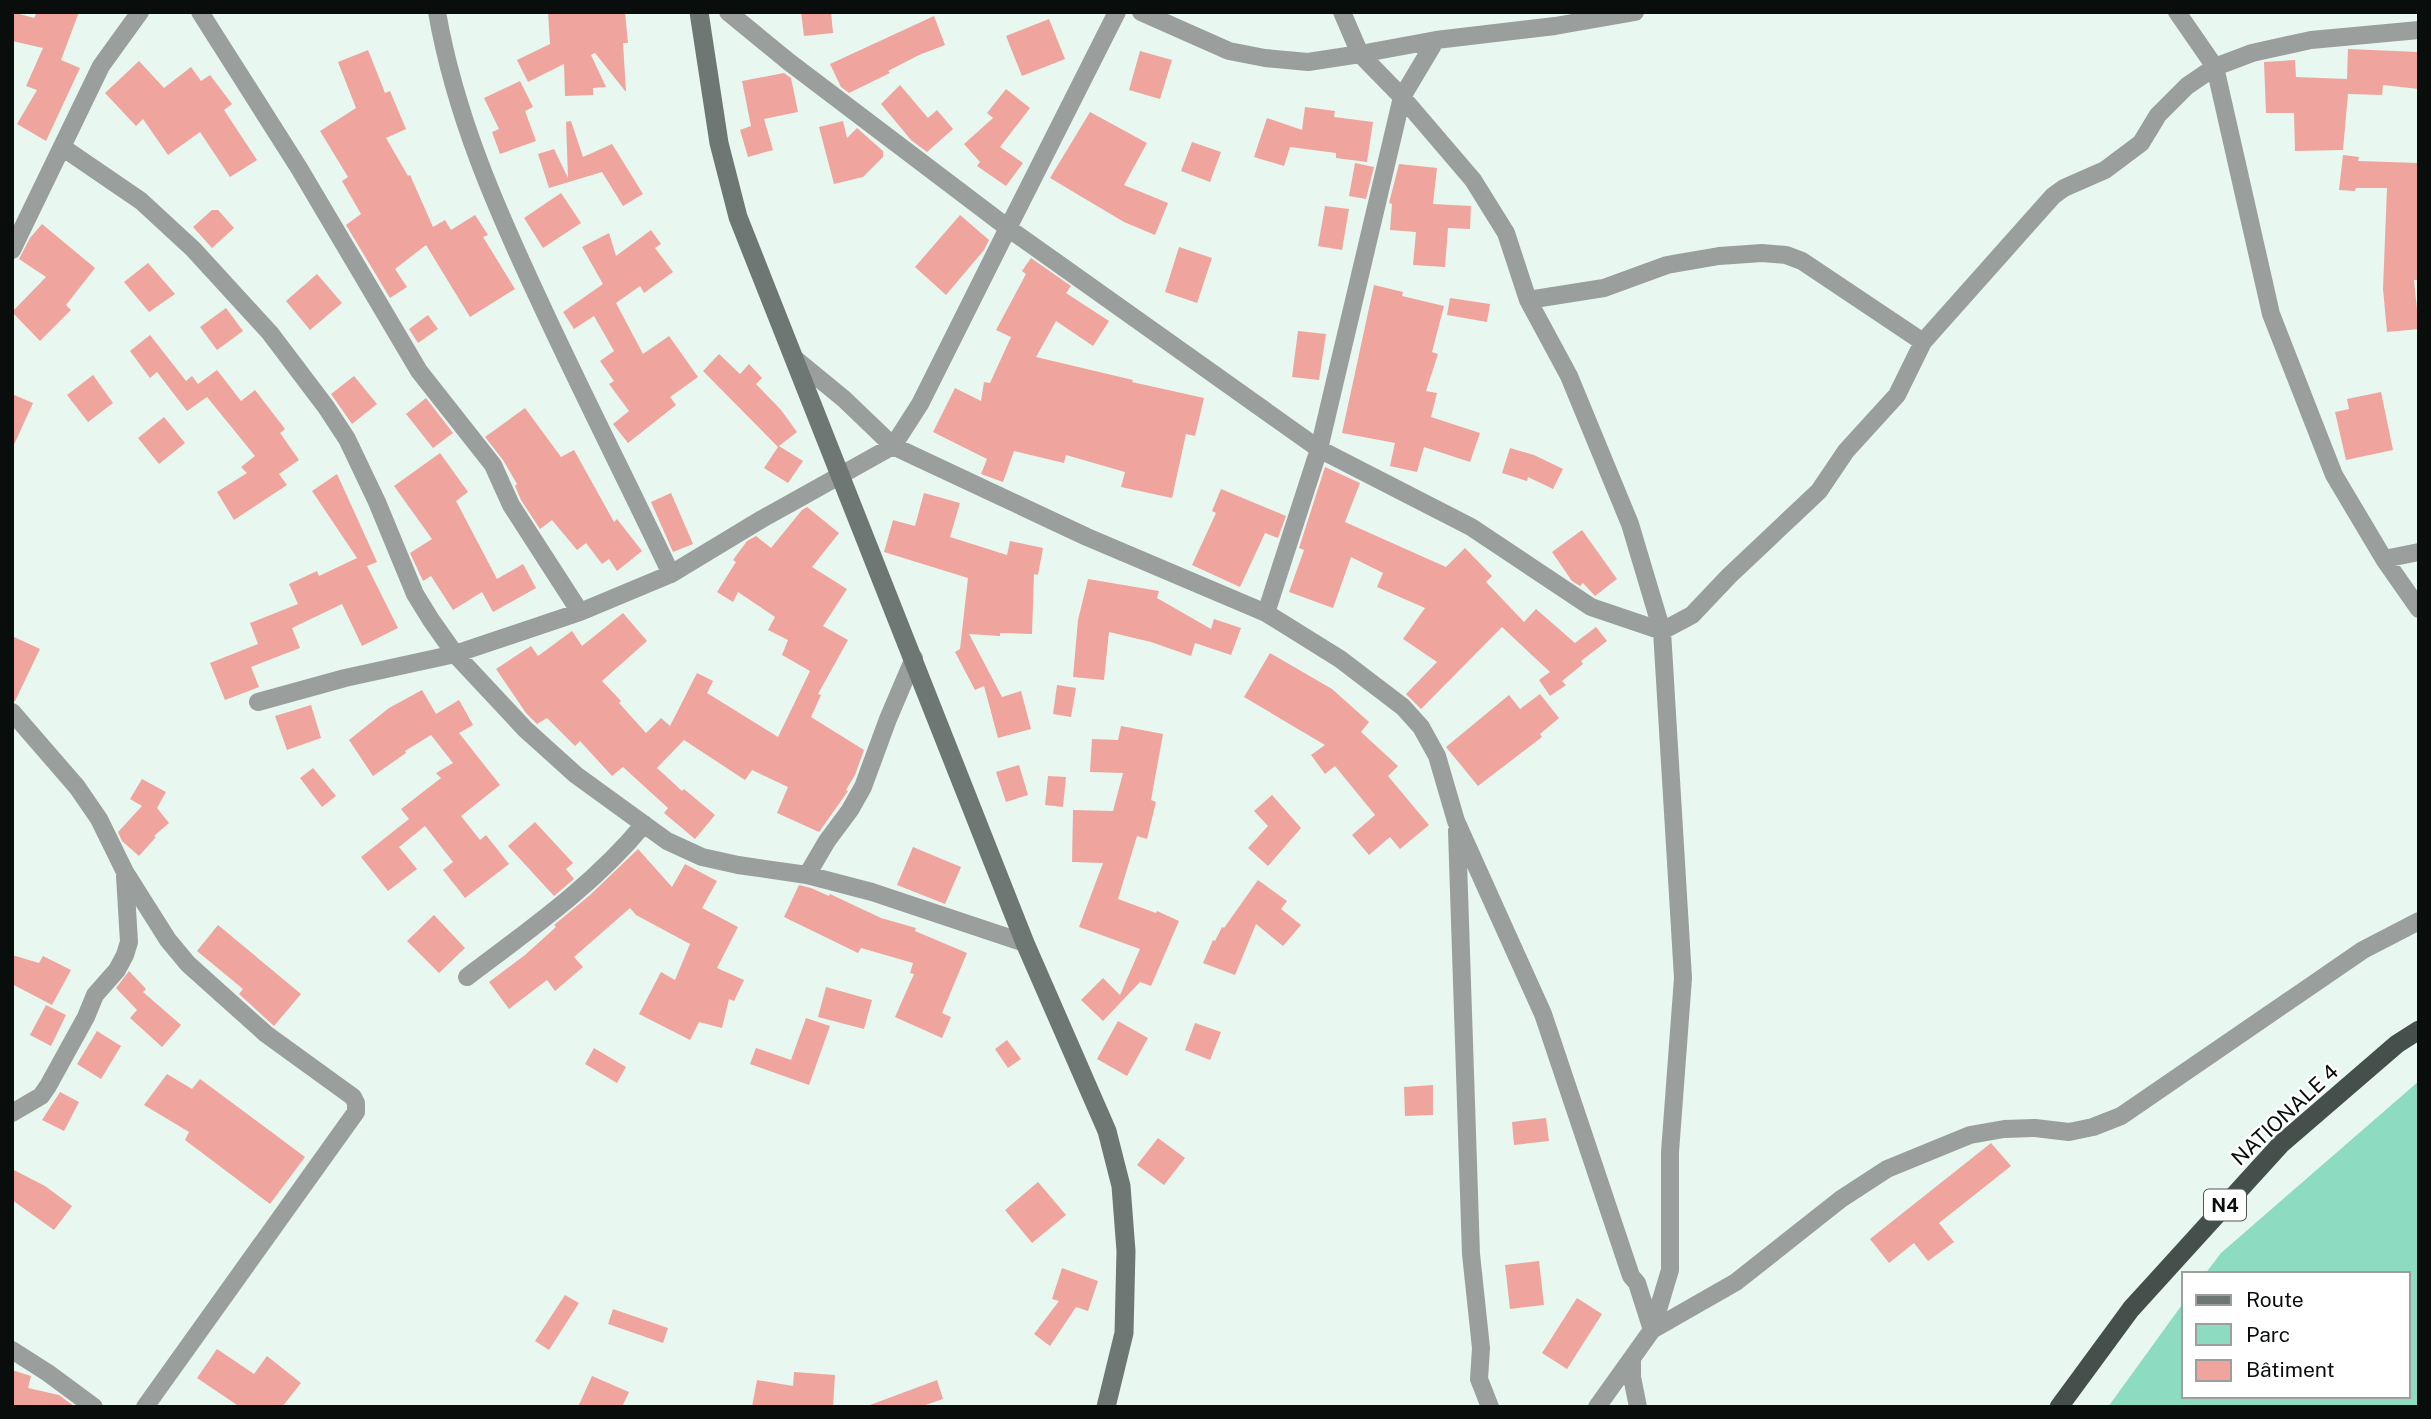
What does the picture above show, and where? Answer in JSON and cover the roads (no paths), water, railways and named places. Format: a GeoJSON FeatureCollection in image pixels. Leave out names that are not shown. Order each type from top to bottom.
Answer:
{"type":"FeatureCollection","features":[{"type":"Feature","properties":{"kind":"highway","name":"NATIONALE 4"},"geometry":{"type":"LineString","coordinates":[[2059,1407],[2131,1309],[2281,1144],[2397,1044],[2419,1030]]}},
{"type":"Feature","properties":{"kind":"main road"},"geometry":{"type":"LineString","coordinates":[[699,12],[719,143],[738,217],[1025,943],[1107,1132],[1121,1186],[1126,1251],[1124,1333],[1106,1407]]}},
{"type":"Feature","properties":{"kind":"street"},"geometry":{"type":"LineString","coordinates":[[12,250],[101,66],[140,12]]}},
{"type":"Feature","properties":{"kind":"street"},"geometry":{"type":"LineString","coordinates":[[200,12],[305,179],[419,371],[493,465],[511,505],[580,612]]}},
{"type":"Feature","properties":{"kind":"street"},"geometry":{"type":"LineString","coordinates":[[438,12],[443,43],[464,122],[496,208],[671,574]]}},
{"type":"Feature","properties":{"kind":"street"},"geometry":{"type":"LineString","coordinates":[[728,12],[789,62],[1008,228],[1320,449],[1471,527],[1591,607],[1662,631],[1692,615],[1819,491],[1846,451],[1897,395],[1923,342],[2053,196],[2064,188],[2105,170],[2141,143],[2158,115],[2187,86],[2215,67],[2252,53],[2311,40],[2419,30]]}},
{"type":"Feature","properties":{"kind":"street"},"geometry":{"type":"LineString","coordinates":[[258,702],[345,678],[455,654],[580,612],[671,574],[762,519],[893,446],[920,404],[1118,12]]}},
{"type":"Feature","properties":{"kind":"street"},"geometry":{"type":"LineString","coordinates":[[1141,12],[1229,51],[1308,62],[1559,19],[1635,12]]}},
{"type":"Feature","properties":{"kind":"street"},"geometry":{"type":"LineString","coordinates":[[1342,12],[1360,54],[1402,97],[1473,180],[1506,233],[1528,300],[1569,376],[1625,511],[1662,631],[1682,978],[1670,1152],[1670,1270],[1652,1330],[1597,1407]]}},
{"type":"Feature","properties":{"kind":"street"},"geometry":{"type":"LineString","coordinates":[[2177,12],[2215,67],[2272,314],[2334,475],[2384,559],[2419,609]]}},
{"type":"Feature","properties":{"kind":"street"},"geometry":{"type":"LineString","coordinates":[[1266,613],[1320,449],[1402,97],[1436,40]]}},
{"type":"Feature","properties":{"kind":"street"},"geometry":{"type":"LineString","coordinates":[[62,147],[141,201],[193,249],[270,333],[347,439],[377,502],[415,594],[455,654],[525,729],[576,775],[667,841],[702,857],[807,875],[872,892],[1025,943]]}},
{"type":"Feature","properties":{"kind":"street"},"geometry":{"type":"LineString","coordinates":[[1528,300],[1604,288],[1667,265],[1719,256],[1762,253],[1786,255],[1802,261],[1923,342]]}},
{"type":"Feature","properties":{"kind":"street"},"geometry":{"type":"LineString","coordinates":[[794,358],[844,399],[893,446],[1087,537],[1266,613],[1340,659],[1403,707],[1422,727],[1437,756],[1456,821],[1543,1014],[1631,1276],[1637,1283],[1652,1330]]}},
{"type":"Feature","properties":{"kind":"street"},"geometry":{"type":"LineString","coordinates":[[2384,559],[2419,552]]}},
{"type":"Feature","properties":{"kind":"street"},"geometry":{"type":"LineString","coordinates":[[807,875],[863,787],[914,658]]}},
{"type":"Feature","properties":{"kind":"street"},"geometry":{"type":"LineString","coordinates":[[12,712],[77,787],[99,819],[125,872],[168,940],[188,964],[265,1034],[353,1097],[356,1103],[356,1112],[145,1407]]}},
{"type":"Feature","properties":{"kind":"street"},"geometry":{"type":"LineString","coordinates":[[1456,821],[1471,1254],[1480,1348],[1479,1379],[1490,1407]]}},
{"type":"Feature","properties":{"kind":"street"},"geometry":{"type":"LineString","coordinates":[[467,977],[591,880],[624,849],[644,824]]}},
{"type":"Feature","properties":{"kind":"street"},"geometry":{"type":"LineString","coordinates":[[12,1113],[41,1096],[86,1017],[95,995],[117,970],[125,956],[129,942],[125,872]]}},
{"type":"Feature","properties":{"kind":"street"},"geometry":{"type":"LineString","coordinates":[[1652,1330],[1736,1282],[1841,1199],[1887,1169],[1970,1135],[2004,1129],[2035,1128],[2069,1132],[2093,1127],[2121,1116],[2363,950],[2419,921]]}},
{"type":"Feature","properties":{"kind":"street"},"geometry":{"type":"LineString","coordinates":[[12,1350],[94,1407]]}},
{"type":"Feature","properties":{"kind":"street"},"geometry":{"type":"LineString","coordinates":[[1632,1360],[1632,1377],[1638,1407]]}}]}
